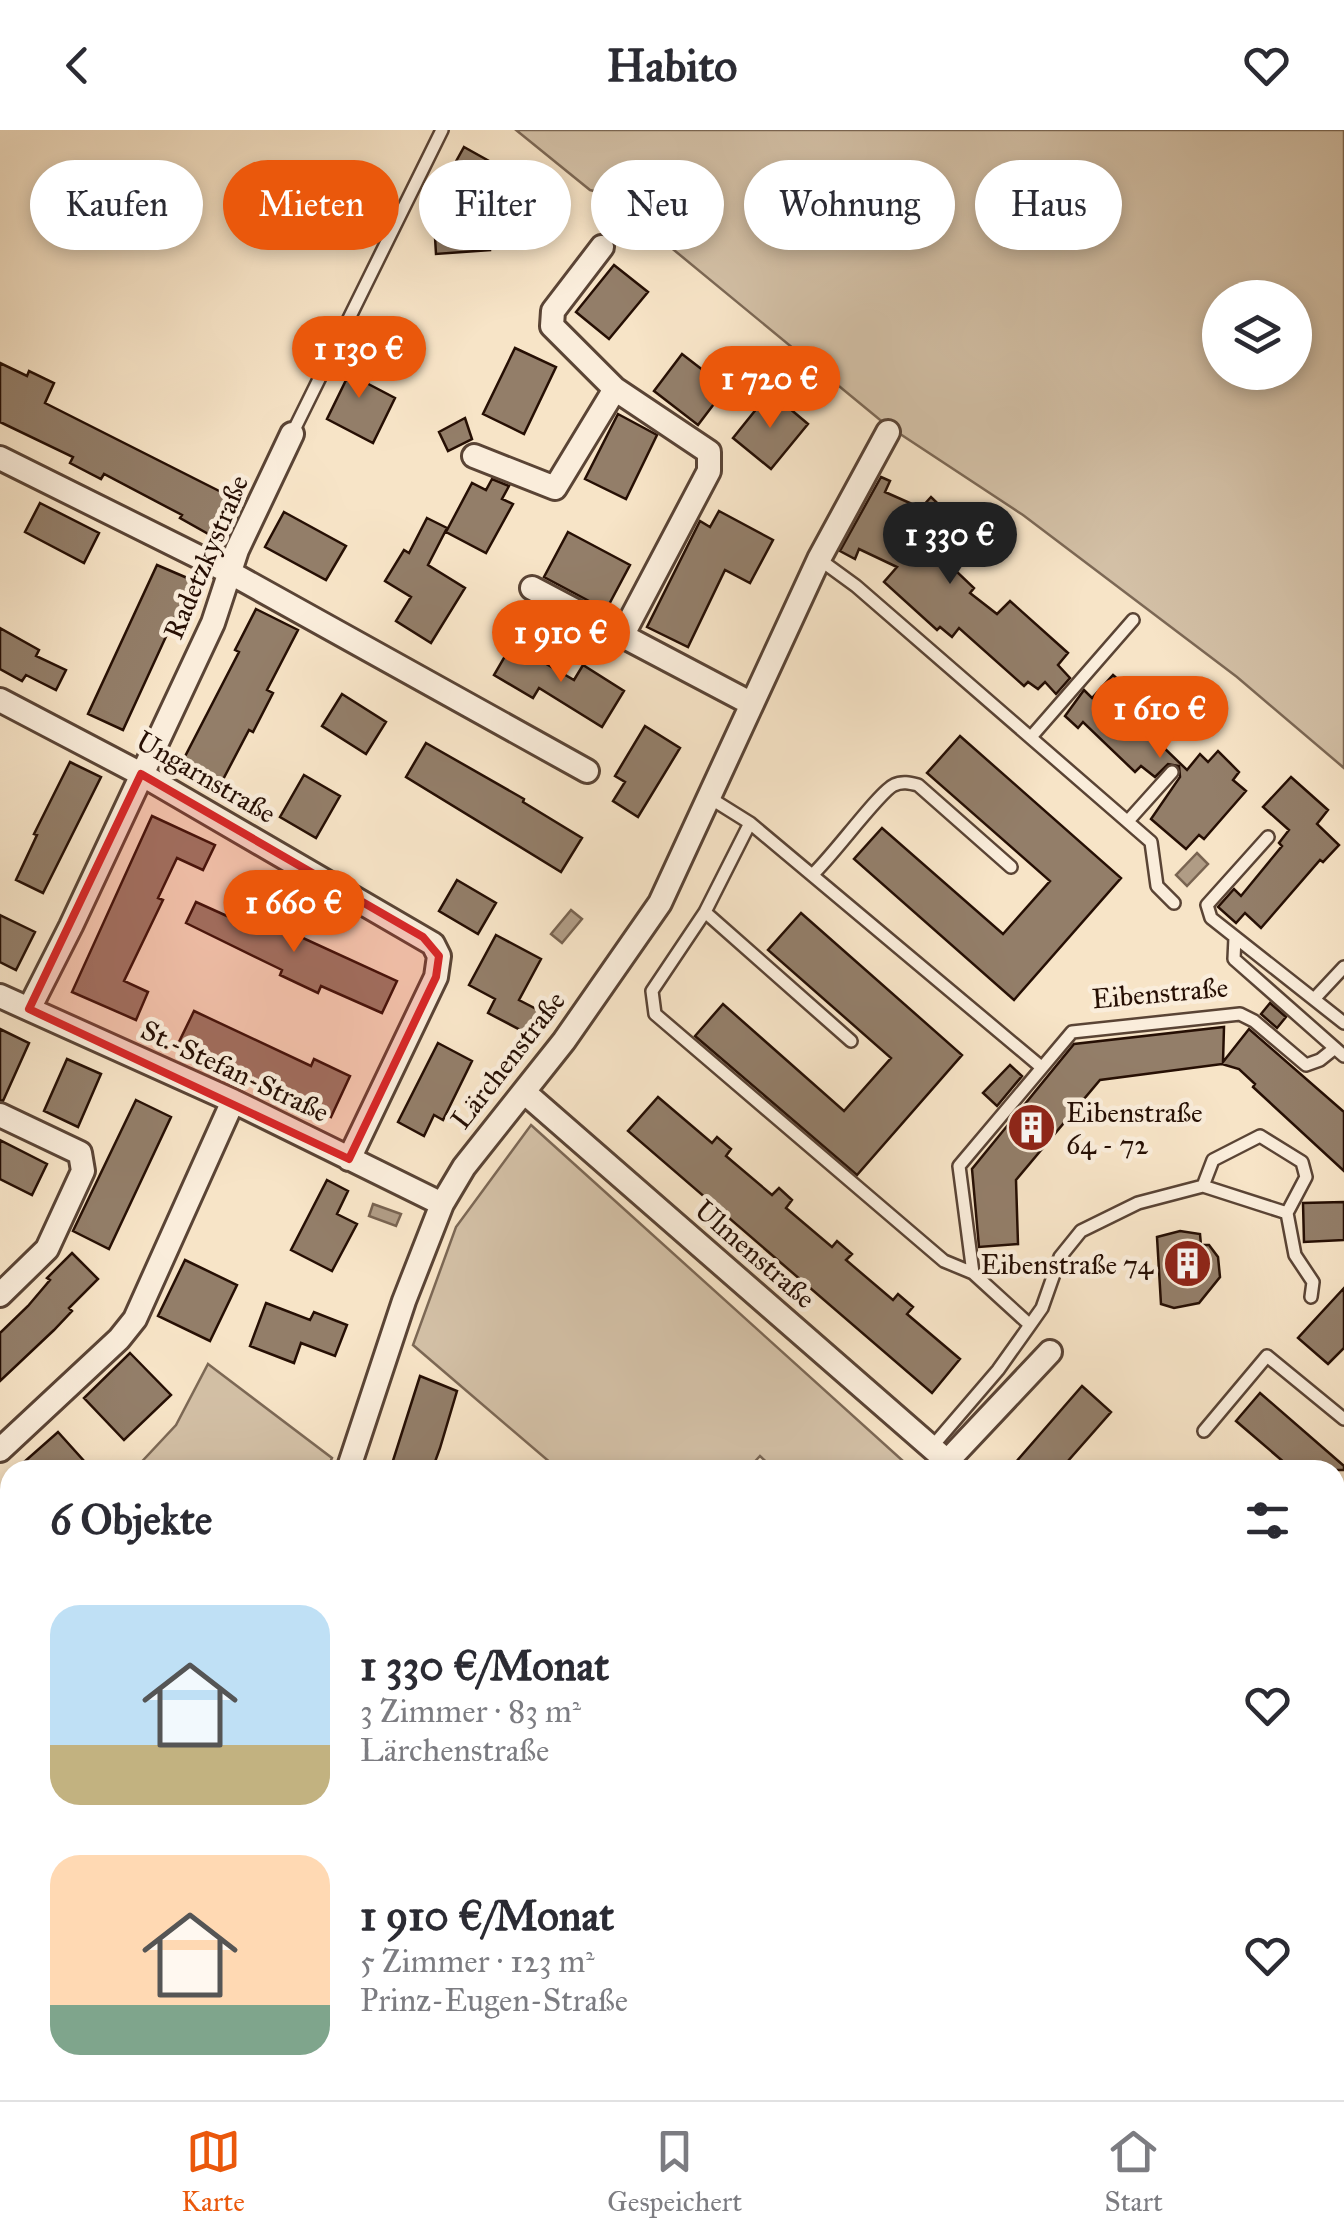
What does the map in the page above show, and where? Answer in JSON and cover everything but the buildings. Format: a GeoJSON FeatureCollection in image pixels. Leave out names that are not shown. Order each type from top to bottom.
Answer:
{"type":"FeatureCollection","features":[{"type":"Feature","properties":{"kind":"street"},"geometry":{"type":"LineString","coordinates":[[599,250],[553,311],[552,326],[615,389],[710,452],[709,471],[622,636]]}},
{"type":"Feature","properties":{"kind":"street"},"geometry":{"type":"LineString","coordinates":[[474,456],[555,488],[615,389]]}},
{"type":"Feature","properties":{"kind":"street","name":"Lärchenstraße"},"geometry":{"type":"LineString","coordinates":[[351,1460],[404,1301],[442,1204],[464,1167],[564,1041],[660,903],[819,559],[888,432]]}},
{"type":"Feature","properties":{"kind":"street","name":"Radetzkystraße"},"geometry":{"type":"LineString","coordinates":[[29,1009],[72,926],[213,623],[229,572],[292,434]]}},
{"type":"Feature","properties":{"kind":"street"},"geometry":{"type":"LineString","coordinates":[[0,458],[229,572],[587,771]]}},
{"type":"Feature","properties":{"kind":"street"},"geometry":{"type":"LineString","coordinates":[[532,588],[752,704]]}},
{"type":"Feature","properties":{"kind":"street","name":"Ungarnstraße"},"geometry":{"type":"LineString","coordinates":[[0,700],[142,774],[433,944],[439,956],[436,978],[348,1159]]}},
{"type":"Feature","properties":{"kind":"street","name":"St.-Stefan-Straße"},"geometry":{"type":"LineString","coordinates":[[0,996],[233,1101],[442,1204]]}},
{"type":"Feature","properties":{"kind":"street","name":"Ulmenstraße"},"geometry":{"type":"LineString","coordinates":[[524,1092],[939,1460]]}},
{"type":"Feature","properties":{"kind":"street"},"geometry":{"type":"LineString","coordinates":[[0,1450],[119,1339],[134,1319],[233,1101]]}},
{"type":"Feature","properties":{"kind":"street"},"geometry":{"type":"LineString","coordinates":[[0,1115],[80,1152],[84,1171],[47,1250],[0,1295]]}},
{"type":"Feature","properties":{"kind":"street"},"geometry":{"type":"LineString","coordinates":[[939,1460],[1050,1352]]}},
{"type":"Feature","properties":{"kind":"lane","name":"Radetzkystraße"},"geometry":{"type":"LineString","coordinates":[[292,434],[442,130]]}},
{"type":"Feature","properties":{"kind":"lane"},"geometry":{"type":"LineString","coordinates":[[819,559],[856,586],[1151,842],[1157,886],[1174,903]]}},
{"type":"Feature","properties":{"kind":"lane"},"geometry":{"type":"LineString","coordinates":[[1031,738],[1133,620]]}},
{"type":"Feature","properties":{"kind":"lane"},"geometry":{"type":"LineString","coordinates":[[1128,821],[1172,772]]}},
{"type":"Feature","properties":{"kind":"lane"},"geometry":{"type":"LineString","coordinates":[[813,874],[831,858],[888,788],[906,782],[918,786],[1010,867]]}},
{"type":"Feature","properties":{"kind":"lane"},"geometry":{"type":"LineString","coordinates":[[710,798],[750,822],[1040,1066]]}},
{"type":"Feature","properties":{"kind":"lane"},"geometry":{"type":"LineString","coordinates":[[750,822],[705,912],[652,991],[656,1014],[944,1261],[973,1273],[1030,1324]]}},
{"type":"Feature","properties":{"kind":"lane"},"geometry":{"type":"LineString","coordinates":[[1268,837],[1207,906],[1211,918],[1344,1023]]}},
{"type":"Feature","properties":{"kind":"lane"},"geometry":{"type":"LineString","coordinates":[[705,912],[851,1041]]}},
{"type":"Feature","properties":{"kind":"lane"},"geometry":{"type":"LineString","coordinates":[[1234,936],[1234,959],[1339,1052]]}},
{"type":"Feature","properties":{"kind":"lane"},"geometry":{"type":"LineString","coordinates":[[1314,998],[1344,967]]}},
{"type":"Feature","properties":{"kind":"lane","name":"Eibenstraße"},"geometry":{"type":"LineString","coordinates":[[973,1273],[959,1166],[1072,1032],[1240,1014],[1254,1021],[1306,1065],[1339,1052]]}},
{"type":"Feature","properties":{"kind":"lane"},"geometry":{"type":"LineString","coordinates":[[1202,1186],[1213,1160],[1260,1136],[1302,1162],[1306,1178],[1287,1213],[1295,1255],[1313,1282],[1310,1297]]}},
{"type":"Feature","properties":{"kind":"lane"},"geometry":{"type":"LineString","coordinates":[[939,1460],[1042,1308],[1060,1257],[1081,1232],[1138,1203],[1202,1186],[1287,1213]]}},
{"type":"Feature","properties":{"kind":"lane"},"geometry":{"type":"LineString","coordinates":[[1204,1431],[1268,1356],[1344,1419]]}},
{"type":"Feature","properties":{"kind":"highlighted area"},"geometry":{"type":"Polygon","coordinates":[[[141,774],[423,937],[439,956],[436,977],[349,1159],[29,1009],[141,774]]]}},
{"type":"Feature","properties":{"kind":"shaded area"},"geometry":{"type":"Polygon","coordinates":[[[516,130],[1344,130],[1344,768],[1237,677],[1023,515],[885,424],[674,250],[724,250],[724,160],[591,160],[591,190],[571,175],[571,160],[553,160],[516,130]]]}},
{"type":"Feature","properties":{"kind":"shaded area"},"geometry":{"type":"Polygon","coordinates":[[[1197,853],[1208,864],[1187,886],[1176,875],[1197,853]]]}},
{"type":"Feature","properties":{"kind":"shaded area"},"geometry":{"type":"Polygon","coordinates":[[[571,910],[582,919],[562,943],[551,934],[571,910]]]}},
{"type":"Feature","properties":{"kind":"shaded area"},"geometry":{"type":"Polygon","coordinates":[[[531,1125],[902,1460],[764,1460],[760,1456],[756,1460],[547,1460],[413,1345],[456,1227],[531,1125]]]}},
{"type":"Feature","properties":{"kind":"shaded area"},"geometry":{"type":"Polygon","coordinates":[[[373,1204],[401,1214],[396,1226],[369,1216],[373,1204]]]}},
{"type":"Feature","properties":{"kind":"shaded area"},"geometry":{"type":"Polygon","coordinates":[[[208,1364],[332,1458],[143,1460],[176,1425],[208,1364]]]}},
{"type":"Feature","properties":{"kind":"place","name":"Eibenstraße 64 - 72"},"geometry":{"type":"Point","coordinates":[1031,1128]}},
{"type":"Feature","properties":{"kind":"place","name":"Eibenstraße 74"},"geometry":{"type":"Point","coordinates":[1188,1264]}}]}
